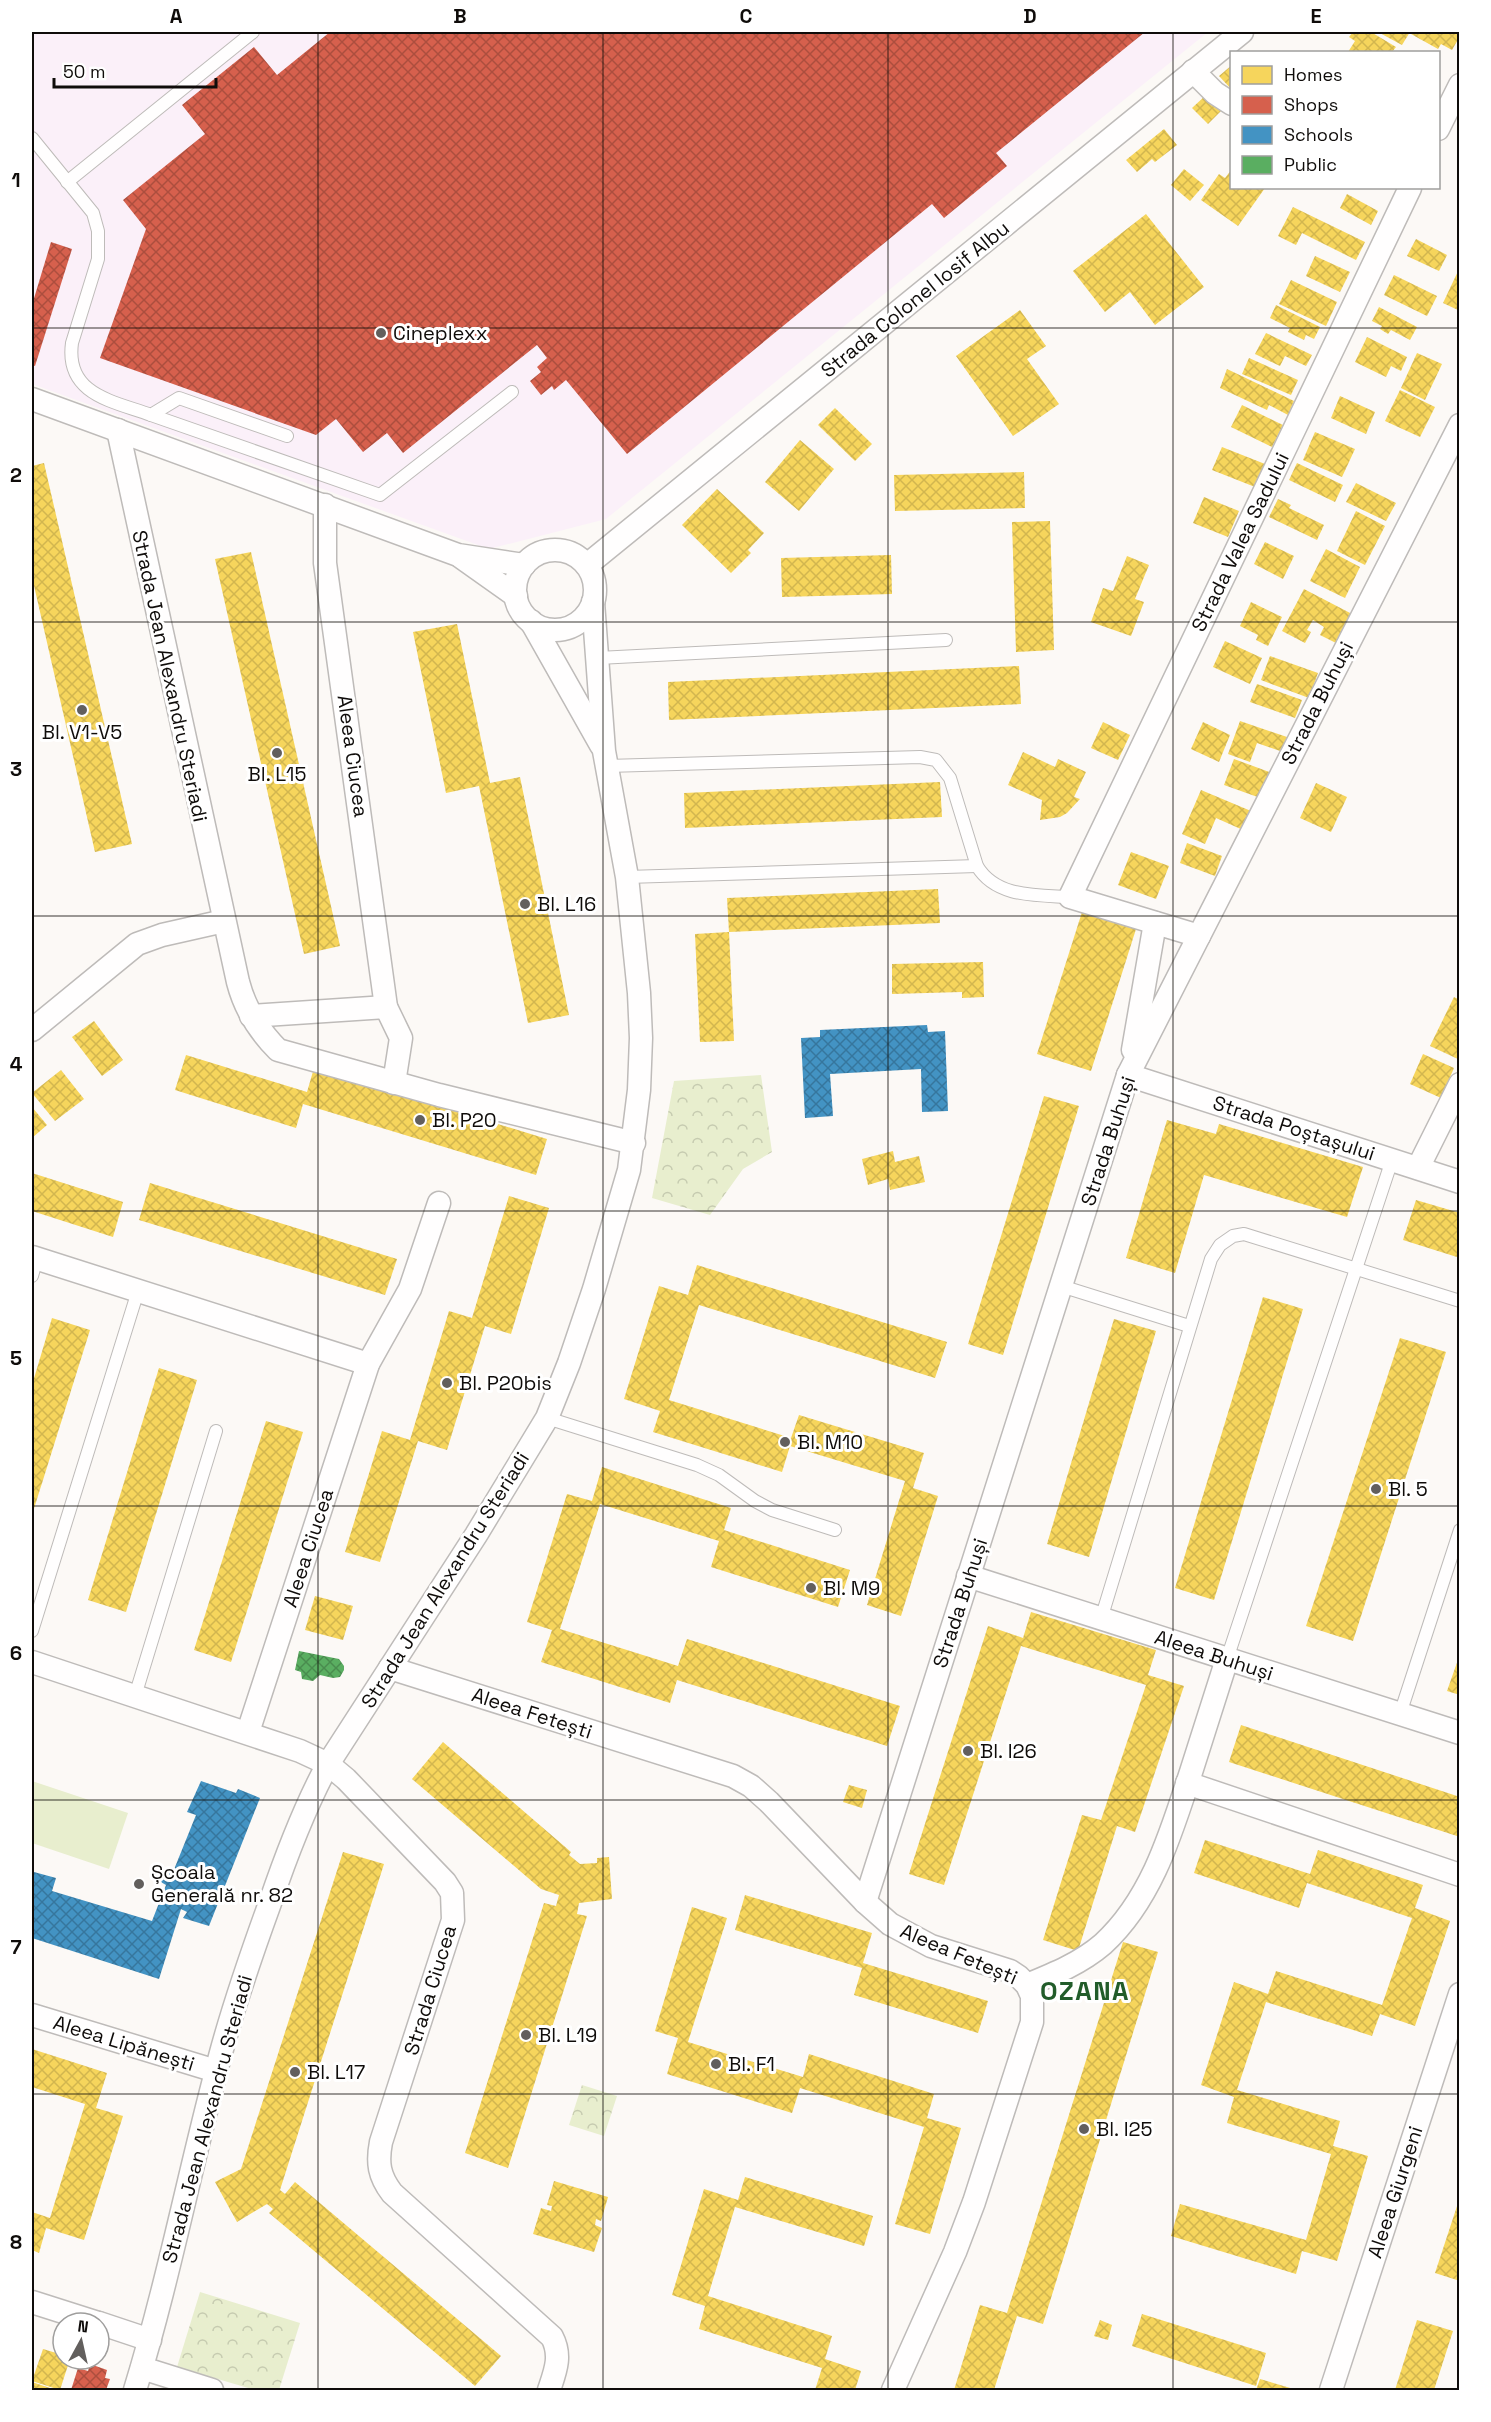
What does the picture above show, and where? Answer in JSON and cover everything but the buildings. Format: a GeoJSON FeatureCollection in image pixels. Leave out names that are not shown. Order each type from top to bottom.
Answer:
{"type":"FeatureCollection","features":[{"type":"Feature","properties":{"kind":"street","name":"Strada Colonel Iosif Albu"},"geometry":{"type":"LineString","coordinates":[[587,565],[1242,32]]}},
{"type":"Feature","properties":{"kind":"street"},"geometry":{"type":"LineString","coordinates":[[1193,71],[1215,93],[1230,103]]}},
{"type":"Feature","properties":{"kind":"street"},"geometry":{"type":"LineString","coordinates":[[1440,125],[1460,86]]}},
{"type":"Feature","properties":{"kind":"street","name":"Strada Valea Sadului"},"geometry":{"type":"LineString","coordinates":[[1070,897],[1410,189]]}},
{"type":"Feature","properties":{"kind":"street"},"geometry":{"type":"LineString","coordinates":[[32,399],[458,555],[524,565]]}},
{"type":"Feature","properties":{"kind":"street","name":"Strada Buhuși"},"geometry":{"type":"LineString","coordinates":[[865,1902],[1128,1075],[1460,424]]}},
{"type":"Feature","properties":{"kind":"street","name":"Strada Jean Alexandru Steriadi"},"geometry":{"type":"LineString","coordinates":[[118,430],[224,921]]}},
{"type":"Feature","properties":{"kind":"street","name":"Aleea Ciucea"},"geometry":{"type":"LineString","coordinates":[[325,505],[325,563],[386,1007],[400,1038],[394,1083]]}},
{"type":"Feature","properties":{"kind":"street"},"geometry":{"type":"LineString","coordinates":[[558,550],[575,555],[587,565],[593,576],[595,589],[588,613],[579,622],[568,628],[549,628],[531,621],[519,606],[516,585],[524,565],[539,554],[558,550]]}},
{"type":"Feature","properties":{"kind":"street"},"geometry":{"type":"LineString","coordinates":[[458,555],[516,596]]}},
{"type":"Feature","properties":{"kind":"street","name":"Strada Jean Alexandru Steriadi"},"geometry":{"type":"LineString","coordinates":[[135,2391],[150,2340],[216,2071],[243,1980],[278,1880],[315,1787],[476,1535],[546,1418],[569,1363],[622,1198],[634,1143],[639,1090],[641,1038],[639,993],[627,877],[606,759],[593,602]]}},
{"type":"Feature","properties":{"kind":"street","name":"Strada Jean Alexandru Steriadi"},"geometry":{"type":"LineString","coordinates":[[531,621],[606,759]]}},
{"type":"Feature","properties":{"kind":"street"},"geometry":{"type":"LineString","coordinates":[[1070,897],[1198,936]]}},
{"type":"Feature","properties":{"kind":"street"},"geometry":{"type":"LineString","coordinates":[[32,1030],[137,944],[162,935],[224,921],[243,1001],[264,1036],[278,1050],[394,1083],[634,1143]]}},
{"type":"Feature","properties":{"kind":"street"},"geometry":{"type":"LineString","coordinates":[[1128,1075],[1155,923]]}},
{"type":"Feature","properties":{"kind":"street"},"geometry":{"type":"LineString","coordinates":[[251,1016],[386,1007]]}},
{"type":"Feature","properties":{"kind":"street","name":"Strada Poștașului"},"geometry":{"type":"LineString","coordinates":[[1128,1075],[1460,1182]]}},
{"type":"Feature","properties":{"kind":"street"},"geometry":{"type":"LineString","coordinates":[[1418,1168],[1460,1084]]}},
{"type":"Feature","properties":{"kind":"street","name":"Aleea Ciucea"},"geometry":{"type":"LineString","coordinates":[[248,1732],[368,1364],[410,1289],[439,1203]]}},
{"type":"Feature","properties":{"kind":"street"},"geometry":{"type":"LineString","coordinates":[[33,1264],[138,1291],[368,1364]]}},
{"type":"Feature","properties":{"kind":"street","name":"Aleea Buhuși"},"geometry":{"type":"LineString","coordinates":[[968,1576],[1460,1733]]}},
{"type":"Feature","properties":{"kind":"street"},"geometry":{"type":"LineString","coordinates":[[1027,1985],[1079,1961],[1102,1945],[1121,1924],[1152,1877],[1170,1838],[1227,1659]]}},
{"type":"Feature","properties":{"kind":"street","name":"Strada Ciucea"},"geometry":{"type":"LineString","coordinates":[[32,1662],[248,1732],[328,1764],[346,1779],[438,1872],[452,1893],[454,1906],[449,1933],[381,2142],[378,2157],[382,2180],[392,2193],[552,2337],[557,2346],[558,2356],[549,2391]]}},
{"type":"Feature","properties":{"kind":"street","name":"Aleea Fetești"},"geometry":{"type":"LineString","coordinates":[[390,1668],[733,1776],[751,1786],[769,1802],[865,1902],[890,1924],[915,1939],[958,1956],[1010,1971],[1027,1985],[1032,1996],[1032,2022],[974,2202],[955,2252],[893,2391]]}},
{"type":"Feature","properties":{"kind":"street"},"geometry":{"type":"LineString","coordinates":[[1187,1783],[1460,1875]]}},
{"type":"Feature","properties":{"kind":"street","name":"Aleea Giurgeni"},"geometry":{"type":"LineString","coordinates":[[1331,2391],[1460,1994]]}},
{"type":"Feature","properties":{"kind":"street","name":"Aleea Lipănești"},"geometry":{"type":"LineString","coordinates":[[32,2015],[216,2071]]}},
{"type":"Feature","properties":{"kind":"street"},"geometry":{"type":"LineString","coordinates":[[32,2302],[60,2311]]}},
{"type":"Feature","properties":{"kind":"street"},"geometry":{"type":"LineString","coordinates":[[111,2327],[150,2340]]}},
{"type":"Feature","properties":{"kind":"street"},"geometry":{"type":"LineString","coordinates":[[142,2368],[212,2391]]}},
{"type":"Feature","properties":{"kind":"lane"},"geometry":{"type":"LineString","coordinates":[[67,182],[253,32]]}},
{"type":"Feature","properties":{"kind":"lane"},"geometry":{"type":"LineString","coordinates":[[32,138],[93,213],[98,231],[98,259],[70,356],[75,375],[91,393],[380,495],[512,392]]}},
{"type":"Feature","properties":{"kind":"lane"},"geometry":{"type":"LineString","coordinates":[[151,415],[179,398],[288,436]]}},
{"type":"Feature","properties":{"kind":"lane"},"geometry":{"type":"LineString","coordinates":[[112,401],[118,430]]}},
{"type":"Feature","properties":{"kind":"lane"},"geometry":{"type":"LineString","coordinates":[[598,658],[946,640]]}},
{"type":"Feature","properties":{"kind":"lane"},"geometry":{"type":"LineString","coordinates":[[606,759],[920,757],[936,760],[950,778],[977,866],[990,883],[1000,888],[1026,894],[1070,897]]}},
{"type":"Feature","properties":{"kind":"lane"},"geometry":{"type":"LineString","coordinates":[[627,877],[977,866]]}},
{"type":"Feature","properties":{"kind":"lane"},"geometry":{"type":"LineString","coordinates":[[1227,1659],[1392,1160]]}},
{"type":"Feature","properties":{"kind":"lane"},"geometry":{"type":"LineString","coordinates":[[1101,1619],[1211,1258],[1220,1245],[1233,1236],[1244,1234],[1460,1301]]}},
{"type":"Feature","properties":{"kind":"lane"},"geometry":{"type":"LineString","coordinates":[[1061,1286],[1190,1326]]}},
{"type":"Feature","properties":{"kind":"lane"},"geometry":{"type":"LineString","coordinates":[[32,1631],[138,1291]]}},
{"type":"Feature","properties":{"kind":"lane"},"geometry":{"type":"LineString","coordinates":[[546,1418],[697,1466],[719,1475],[755,1501],[772,1510],[835,1530]]}},
{"type":"Feature","properties":{"kind":"lane"},"geometry":{"type":"LineString","coordinates":[[135,1696],[216,1431]]}},
{"type":"Feature","properties":{"kind":"lane"},"geometry":{"type":"LineString","coordinates":[[1400,1714],[1460,1530]]}},
{"type":"Feature","properties":{"kind":"shaded area"},"geometry":{"type":"Polygon","coordinates":[[[32,32],[1208,32],[606,519],[489,549],[32,384],[32,32]]]}},
{"type":"Feature","properties":{"kind":"green space"},"geometry":{"type":"Polygon","coordinates":[[[761,1075],[772,1152],[743,1169],[710,1215],[652,1198],[674,1081],[761,1075]]]}},
{"type":"Feature","properties":{"kind":"green space"},"geometry":{"type":"Polygon","coordinates":[[[32,1781],[128,1813],[109,1869],[32,1843],[32,1781]]]}},
{"type":"Feature","properties":{"kind":"green space"},"geometry":{"type":"Polygon","coordinates":[[[582,2085],[617,2096],[604,2136],[569,2125],[582,2085]]]}},
{"type":"Feature","properties":{"kind":"green space"},"geometry":{"type":"Polygon","coordinates":[[[200,2292],[300,2323],[279,2390],[255,2390],[177,2367],[200,2292]]]}},
{"type":"Feature","properties":{"kind":"place","name":"Cineplexx"},"geometry":{"type":"Point","coordinates":[381,333]}},
{"type":"Feature","properties":{"kind":"place","name":"Bl. V1-V5"},"geometry":{"type":"Point","coordinates":[82,710]}},
{"type":"Feature","properties":{"kind":"place","name":"Bl. L15"},"geometry":{"type":"Point","coordinates":[277,753]}},
{"type":"Feature","properties":{"kind":"place","name":"Bl. L16"},"geometry":{"type":"Point","coordinates":[525,904]}},
{"type":"Feature","properties":{"kind":"place","name":"Bl. P20"},"geometry":{"type":"Point","coordinates":[420,1120]}},
{"type":"Feature","properties":{"kind":"place","name":"Bl. P20bis"},"geometry":{"type":"Point","coordinates":[447,1383]}},
{"type":"Feature","properties":{"kind":"place","name":"Bl. M10"},"geometry":{"type":"Point","coordinates":[785,1442]}},
{"type":"Feature","properties":{"kind":"place","name":"Bl. 5"},"geometry":{"type":"Point","coordinates":[1376,1489]}},
{"type":"Feature","properties":{"kind":"place","name":"Bl. M9"},"geometry":{"type":"Point","coordinates":[811,1588]}},
{"type":"Feature","properties":{"kind":"place","name":"Bl. I26"},"geometry":{"type":"Point","coordinates":[968,1751]}},
{"type":"Feature","properties":{"kind":"place","name":"Școala Generală nr. 82"},"geometry":{"type":"Point","coordinates":[139,1884]}},
{"type":"Feature","properties":{"kind":"place","name":"Bl. L19"},"geometry":{"type":"Point","coordinates":[526,2035]}},
{"type":"Feature","properties":{"kind":"place","name":"Bl. F1"},"geometry":{"type":"Point","coordinates":[716,2064]}},
{"type":"Feature","properties":{"kind":"place","name":"Bl. L17"},"geometry":{"type":"Point","coordinates":[295,2072]}},
{"type":"Feature","properties":{"kind":"place","name":"Bl. I25"},"geometry":{"type":"Point","coordinates":[1084,2129]}},
{"type":"Feature","properties":{"kind":"district","name":"OZANA"},"geometry":{"type":"Point","coordinates":[1085,1991]}}]}
